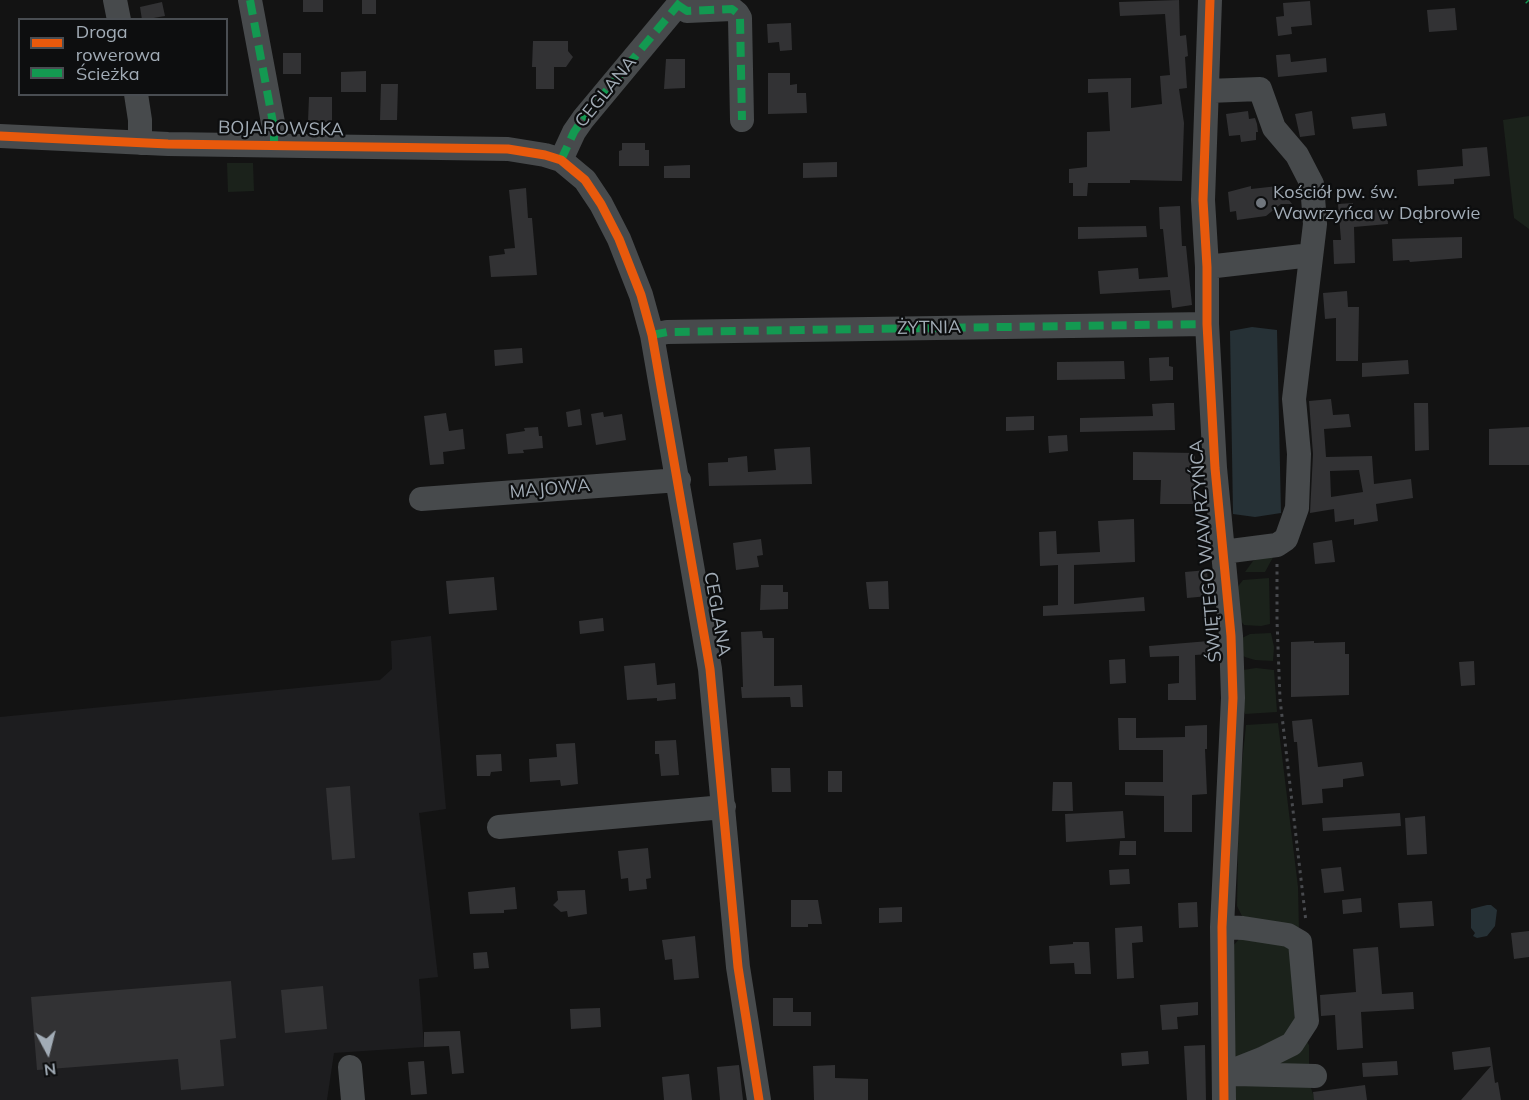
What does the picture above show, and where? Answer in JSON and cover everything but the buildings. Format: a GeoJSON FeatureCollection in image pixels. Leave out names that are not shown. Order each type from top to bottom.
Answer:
{"type":"FeatureCollection","features":[{"type":"Feature","properties":{"kind":"street"},"geometry":{"type":"LineString","coordinates":[[115,0],[118,18]]}},
{"type":"Feature","properties":{"kind":"street"},"geometry":{"type":"LineString","coordinates":[[250,0],[274,128],[274,145]]}},
{"type":"Feature","properties":{"kind":"street","name":"ŚWIĘTEGO WAWRZYŃCA"},"geometry":{"type":"LineString","coordinates":[[1210,0],[1203,200],[1207,267],[1207,324],[1215,468],[1231,636],[1233,698],[1222,927],[1224,1100]]}},
{"type":"Feature","properties":{"kind":"street","name":"CEGLANA"},"geometry":{"type":"LineString","coordinates":[[742,120],[740,18],[732,9],[687,11],[680,2],[583,119],[561,160],[585,180],[608,218],[638,286],[652,335],[710,669],[738,967],[759,1100]]}},
{"type":"Feature","properties":{"kind":"street"},"geometry":{"type":"LineString","coordinates":[[1208,91],[1260,89],[1274,128],[1297,155],[1312,184],[1315,224],[1294,399],[1299,454],[1297,508],[1286,539]]}},
{"type":"Feature","properties":{"kind":"street"},"geometry":{"type":"LineString","coordinates":[[136,96],[140,120],[140,143]]}},
{"type":"Feature","properties":{"kind":"street","name":"BOJAROWSKA"},"geometry":{"type":"LineString","coordinates":[[0,136],[140,143],[508,149],[561,160]]}},
{"type":"Feature","properties":{"kind":"street"},"geometry":{"type":"LineString","coordinates":[[1207,267],[1311,255]]}},
{"type":"Feature","properties":{"kind":"street","name":"ŻYTNIA"},"geometry":{"type":"LineString","coordinates":[[652,335],[667,332],[1207,324]]}},
{"type":"Feature","properties":{"kind":"street","name":"MAJOWA"},"geometry":{"type":"LineString","coordinates":[[421,500],[679,480]]}},
{"type":"Feature","properties":{"kind":"street","name":"ŚWIĘTEGO WAWRZYŃCA"},"geometry":{"type":"LineString","coordinates":[[1224,552],[1277,545],[1286,539]]}},
{"type":"Feature","properties":{"kind":"street"},"geometry":{"type":"LineString","coordinates":[[499,827],[724,807]]}},
{"type":"Feature","properties":{"kind":"street"},"geometry":{"type":"LineString","coordinates":[[1222,927],[1288,935],[1300,942],[1307,1022],[1292,1044],[1263,1059],[1224,1074]]}},
{"type":"Feature","properties":{"kind":"street"},"geometry":{"type":"LineString","coordinates":[[350,1067],[353,1100]]}},
{"type":"Feature","properties":{"kind":"street"},"geometry":{"type":"LineString","coordinates":[[1224,1074],[1315,1076]]}},
{"type":"Feature","properties":{"kind":"path"},"geometry":{"type":"LineString","coordinates":[[1286,539],[1276,567],[1278,654],[1306,927]]}},
{"type":"Feature","properties":{"kind":"shaded area"},"geometry":{"type":"Polygon","coordinates":[[[1529,116],[1529,229],[1514,218],[1503,120],[1529,116]]]}},
{"type":"Feature","properties":{"kind":"shaded area"},"geometry":{"type":"Polygon","coordinates":[[[227,163],[253,163],[254,191],[228,192],[227,163]]]}},
{"type":"Feature","properties":{"kind":"shaded area"},"geometry":{"type":"Polygon","coordinates":[[[1252,327],[1277,330],[1281,513],[1255,517],[1233,514],[1230,331],[1252,327]]]}},
{"type":"Feature","properties":{"kind":"shaded area"},"geometry":{"type":"Polygon","coordinates":[[[1277,550],[1265,572],[1245,572],[1253,561],[1277,550]]]}},
{"type":"Feature","properties":{"kind":"shaded area"},"geometry":{"type":"Polygon","coordinates":[[[1269,578],[1270,624],[1244,625],[1238,618],[1236,589],[1243,580],[1269,578]]]}},
{"type":"Feature","properties":{"kind":"shaded area"},"geometry":{"type":"Polygon","coordinates":[[[1271,633],[1274,647],[1273,661],[1255,660],[1239,652],[1240,639],[1250,634],[1271,633]]]}},
{"type":"Feature","properties":{"kind":"shaded area"},"geometry":{"type":"Polygon","coordinates":[[[431,636],[446,809],[419,813],[438,977],[419,979],[424,1047],[334,1053],[327,1100],[0,1100],[0,717],[380,680],[392,669],[391,641],[431,636]]]}},
{"type":"Feature","properties":{"kind":"shaded area"},"geometry":{"type":"Polygon","coordinates":[[[1256,668],[1274,670],[1277,712],[1245,714],[1242,704],[1243,670],[1256,668]]]}},
{"type":"Feature","properties":{"kind":"shaded area"},"geometry":{"type":"Polygon","coordinates":[[[1278,723],[1298,887],[1299,931],[1242,916],[1237,906],[1239,791],[1246,725],[1278,723]]]}},
{"type":"Feature","properties":{"kind":"shaded area"},"geometry":{"type":"Polygon","coordinates":[[[1487,905],[1497,910],[1495,926],[1487,936],[1477,938],[1473,936],[1475,933],[1471,928],[1471,909],[1487,905]]]}},
{"type":"Feature","properties":{"kind":"shaded area"},"geometry":{"type":"Polygon","coordinates":[[[1239,939],[1293,946],[1295,1025],[1274,1046],[1235,1058],[1233,946],[1239,939]]]}},
{"type":"Feature","properties":{"kind":"shaded area"},"geometry":{"type":"Polygon","coordinates":[[[1306,1040],[1309,1045],[1309,1071],[1254,1068],[1306,1040]]]}},
{"type":"Feature","properties":{"kind":"shaded area"},"geometry":{"type":"Polygon","coordinates":[[[1233,1083],[1310,1085],[1315,1100],[1234,1100],[1233,1083]]]}},
{"type":"Feature","properties":{"kind":"marked path"},"geometry":{"type":"LineString","coordinates":[[250,0],[274,128],[274,145]]}},
{"type":"Feature","properties":{"kind":"marked path"},"geometry":{"type":"LineString","coordinates":[[561,160],[583,119],[682,0]]}},
{"type":"Feature","properties":{"kind":"marked path"},"geometry":{"type":"LineString","coordinates":[[678,5],[687,11],[732,9],[740,18],[742,120]]}},
{"type":"Feature","properties":{"kind":"marked path"},"geometry":{"type":"LineString","coordinates":[[652,335],[667,332],[1207,324]]}},
{"type":"Feature","properties":{"kind":"cycle path"},"geometry":{"type":"LineString","coordinates":[[1210,0],[1203,200],[1207,267],[1207,324],[1215,468],[1231,636],[1233,698],[1222,927],[1224,1100]]}},
{"type":"Feature","properties":{"kind":"cycle path"},"geometry":{"type":"LineString","coordinates":[[0,136],[168,144],[508,149],[561,160],[585,180],[601,204],[619,239],[641,295],[652,335],[710,669],[738,967],[759,1100]]}},
{"type":"Feature","properties":{"kind":"place","name":"Kościół pw. św. Wawrzyńca w Dąbrowie"},"geometry":{"type":"Point","coordinates":[1261,203]}}]}
